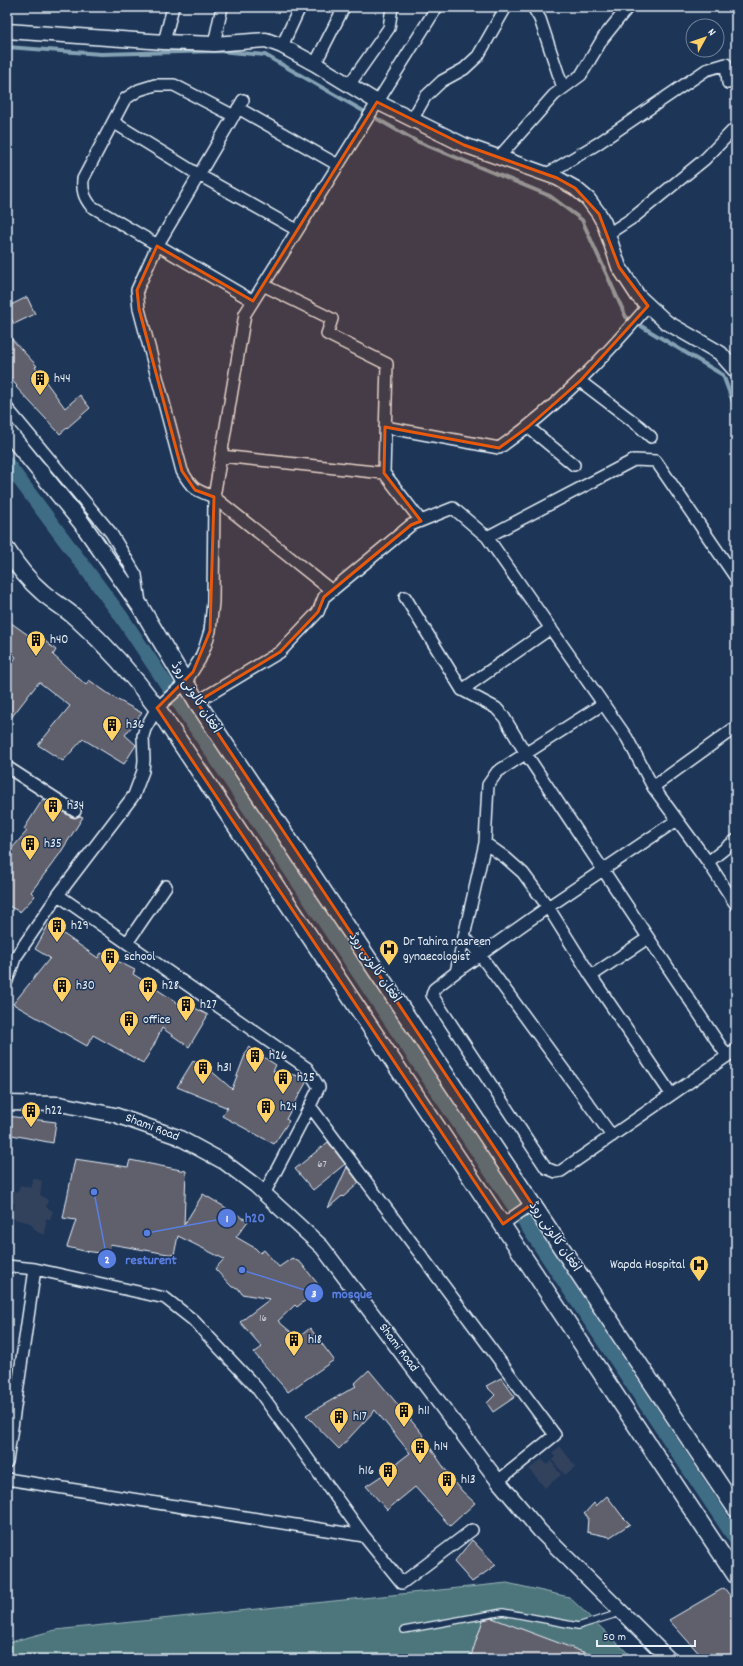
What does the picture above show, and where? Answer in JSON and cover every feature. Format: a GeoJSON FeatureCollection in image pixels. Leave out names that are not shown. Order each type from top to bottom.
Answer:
{"type":"FeatureCollection","features":[{"type":"Feature","properties":{"kind":"main road","name":"افغان کالونی روڈ"},"geometry":{"type":"LineString","coordinates":[[7,431],[81,522],[140,606],[182,685],[197,702],[736,1509]]}},
{"type":"Feature","properties":{"kind":"main road"},"geometry":{"type":"LineString","coordinates":[[7,550],[21,572],[42,592],[74,616],[161,704],[451,1149],[503,1224],[736,1576]]}},
{"type":"Feature","properties":{"kind":"street"},"geometry":{"type":"LineString","coordinates":[[164,42],[173,7]]}},
{"type":"Feature","properties":{"kind":"street"},"geometry":{"type":"LineString","coordinates":[[214,44],[222,7]]}},
{"type":"Feature","properties":{"kind":"street"},"geometry":{"type":"LineString","coordinates":[[282,46],[300,7]]}},
{"type":"Feature","properties":{"kind":"street"},"geometry":{"type":"LineString","coordinates":[[315,64],[344,7]]}},
{"type":"Feature","properties":{"kind":"street"},"geometry":{"type":"LineString","coordinates":[[349,85],[389,28],[392,7]]}},
{"type":"Feature","properties":{"kind":"street"},"geometry":{"type":"LineString","coordinates":[[7,981],[16,958],[58,895],[134,795],[143,771],[143,736],[145,729],[161,704],[182,685],[200,659],[210,632],[213,602],[214,497],[244,314],[437,7]]}},
{"type":"Feature","properties":{"kind":"street"},"geometry":{"type":"LineString","coordinates":[[412,120],[425,97],[442,81],[464,69],[478,56],[506,7]]}},
{"type":"Feature","properties":{"kind":"street"},"geometry":{"type":"LineString","coordinates":[[533,7],[540,19],[563,88]]}},
{"type":"Feature","properties":{"kind":"street"},"geometry":{"type":"LineString","coordinates":[[499,157],[554,95],[581,75],[621,10]]}},
{"type":"Feature","properties":{"kind":"street"},"geometry":{"type":"LineString","coordinates":[[7,31],[214,44],[266,40],[282,46],[349,85],[375,104],[464,145],[548,174],[575,188],[588,199],[599,214],[608,234],[619,267],[638,296],[666,322],[720,353],[736,371]]}},
{"type":"Feature","properties":{"kind":"street"},"geometry":{"type":"LineString","coordinates":[[548,174],[603,140],[706,70],[726,64],[728,83],[736,81]]}},
{"type":"Feature","properties":{"kind":"street"},"geometry":{"type":"LineString","coordinates":[[253,301],[157,246],[92,206],[85,198],[82,190],[83,179],[125,99],[139,90],[155,85],[174,85],[238,108],[338,165]]}},
{"type":"Feature","properties":{"kind":"street"},"geometry":{"type":"LineString","coordinates":[[238,108],[157,246],[137,290],[139,309],[182,471],[189,483],[195,490],[214,497],[332,591]]}},
{"type":"Feature","properties":{"kind":"street"},"geometry":{"type":"LineString","coordinates":[[113,122],[199,175],[297,230]]}},
{"type":"Feature","properties":{"kind":"street"},"geometry":{"type":"LineString","coordinates":[[608,234],[634,216],[705,159],[736,128]]}},
{"type":"Feature","properties":{"kind":"street"},"geometry":{"type":"LineString","coordinates":[[263,285],[332,319],[327,334],[388,364],[384,473],[421,521]]}},
{"type":"Feature","properties":{"kind":"street"},"geometry":{"type":"LineString","coordinates":[[385,428],[499,448],[528,428],[580,381],[619,340],[648,306]]}},
{"type":"Feature","properties":{"kind":"street"},"geometry":{"type":"LineString","coordinates":[[580,381],[639,426],[651,437]]}},
{"type":"Feature","properties":{"kind":"street"},"geometry":{"type":"LineString","coordinates":[[7,408],[111,532],[136,574],[140,606]]}},
{"type":"Feature","properties":{"kind":"street"},"geometry":{"type":"LineString","coordinates":[[528,428],[574,465]]}},
{"type":"Feature","properties":{"kind":"street"},"geometry":{"type":"LineString","coordinates":[[221,456],[384,473]]}},
{"type":"Feature","properties":{"kind":"street"},"geometry":{"type":"LineString","coordinates":[[487,537],[634,460],[656,461],[736,578]]}},
{"type":"Feature","properties":{"kind":"street"},"geometry":{"type":"LineString","coordinates":[[197,702],[280,652],[318,612],[324,597],[411,525],[452,508],[487,537],[627,738],[653,787],[708,862],[736,904]]}},
{"type":"Feature","properties":{"kind":"street"},"geometry":{"type":"LineString","coordinates":[[405,597],[462,690],[496,708],[504,717],[526,754],[603,870],[648,938],[731,1053],[561,1171],[556,1172],[546,1168],[432,995],[434,989],[548,906],[603,870],[677,820]]}},
{"type":"Feature","properties":{"kind":"street"},"geometry":{"type":"LineString","coordinates":[[462,690],[550,628]]}},
{"type":"Feature","properties":{"kind":"street"},"geometry":{"type":"LineString","coordinates":[[456,972],[485,843],[488,785],[497,772],[603,704]]}},
{"type":"Feature","properties":{"kind":"street"},"geometry":{"type":"LineString","coordinates":[[653,787],[734,733]]}},
{"type":"Feature","properties":{"kind":"street"},"geometry":{"type":"LineString","coordinates":[[7,768],[75,811]]}},
{"type":"Feature","properties":{"kind":"street"},"geometry":{"type":"LineString","coordinates":[[708,862],[736,840]]}},
{"type":"Feature","properties":{"kind":"street"},"geometry":{"type":"LineString","coordinates":[[485,843],[506,858],[523,874],[548,906],[591,976],[671,1094]]}},
{"type":"Feature","properties":{"kind":"street"},"geometry":{"type":"LineString","coordinates":[[127,943],[166,886]]}},
{"type":"Feature","properties":{"kind":"street"},"geometry":{"type":"LineString","coordinates":[[58,895],[306,1068],[319,1087],[264,1194]]}},
{"type":"Feature","properties":{"kind":"street"},"geometry":{"type":"LineString","coordinates":[[464,936],[480,955],[612,1136]]}},
{"type":"Feature","properties":{"kind":"street"},"geometry":{"type":"LineString","coordinates":[[591,976],[648,938]]}},
{"type":"Feature","properties":{"kind":"street","name":"Shami Road"},"geometry":{"type":"LineString","coordinates":[[7,1103],[60,1104],[122,1117],[178,1137],[224,1162],[264,1194],[322,1247],[498,1481],[540,1531],[669,1659]]}},
{"type":"Feature","properties":{"kind":"street"},"geometry":{"type":"LineString","coordinates":[[310,1106],[554,1435],[498,1481]]}},
{"type":"Feature","properties":{"kind":"street"},"geometry":{"type":"LineString","coordinates":[[503,1224],[532,1204]]}},
{"type":"Feature","properties":{"kind":"street"},"geometry":{"type":"LineString","coordinates":[[7,1266],[35,1270],[165,1298],[193,1320],[256,1387],[364,1536],[402,1583],[472,1530]]}},
{"type":"Feature","properties":{"kind":"street"},"geometry":{"type":"LineString","coordinates":[[7,1462],[35,1270]]}},
{"type":"Feature","properties":{"kind":"street"},"geometry":{"type":"LineString","coordinates":[[7,1479],[364,1536]]}},
{"type":"Feature","properties":{"kind":"lane"},"geometry":{"type":"LineString","coordinates":[[404,1630],[503,1612],[578,1626],[622,1612]]}},
{"type":"Feature","properties":{"kind":"highlighted area"},"geometry":{"type":"Polygon","coordinates":[[[377,102],[464,145],[557,178],[575,188],[599,214],[619,267],[648,306],[580,381],[528,427],[499,448],[385,427],[384,473],[421,521],[411,525],[324,597],[318,612],[280,652],[197,702],[532,1204],[503,1224],[157,708],[193,672],[210,631],[214,497],[195,490],[182,471],[139,309],[137,290],[157,246],[253,301],[377,102]]]}},
{"type":"Feature","properties":{"kind":"shaded area"},"geometry":{"type":"Polygon","coordinates":[[[33,1178],[42,1181],[40,1195],[48,1200],[46,1207],[53,1211],[50,1220],[46,1218],[45,1235],[37,1232],[30,1223],[11,1218],[15,1204],[9,1203],[10,1190],[18,1192],[20,1185],[31,1188],[33,1178]]]}},
{"type":"Feature","properties":{"kind":"shaded area"},"geometry":{"type":"Polygon","coordinates":[[[560,1446],[576,1467],[565,1475],[552,1460],[555,1457],[552,1453],[560,1446]]]}},
{"type":"Feature","properties":{"kind":"shaded area"},"geometry":{"type":"Polygon","coordinates":[[[542,1459],[547,1465],[551,1461],[561,1475],[545,1488],[529,1469],[542,1459]]]}},
{"type":"Feature","properties":{"kind":"green space"},"geometry":{"type":"Polygon","coordinates":[[[507,1583],[569,1597],[634,1659],[7,1659],[7,1643],[55,1630],[507,1583]]]}},
{"type":"Feature","properties":{"kind":"building"},"geometry":{"type":"Polygon","coordinates":[[[27,297],[35,314],[14,324],[7,311],[7,307],[27,297]]]}},
{"type":"Feature","properties":{"kind":"building"},"geometry":{"type":"Polygon","coordinates":[[[7,334],[37,366],[35,367],[65,408],[80,395],[90,408],[60,434],[16,387],[17,386],[7,375],[7,334]]]}},
{"type":"Feature","properties":{"kind":"building"},"geometry":{"type":"Polygon","coordinates":[[[7,620],[31,637],[34,632],[56,650],[53,655],[86,685],[89,680],[116,699],[142,713],[125,735],[136,745],[124,764],[83,739],[63,761],[38,745],[70,706],[39,682],[7,723],[7,670],[16,657],[7,650],[7,620]]]}},
{"type":"Feature","properties":{"kind":"building"},"geometry":{"type":"Polygon","coordinates":[[[43,799],[71,817],[83,817],[59,855],[31,892],[35,896],[20,912],[7,905],[7,854],[27,831],[24,829],[43,799]]]}},
{"type":"Feature","properties":{"kind":"building"},"geometry":{"type":"Polygon","coordinates":[[[49,924],[98,958],[101,953],[135,970],[133,974],[181,1005],[184,1000],[208,1015],[189,1047],[162,1028],[143,1063],[93,1035],[87,1046],[13,1004],[50,958],[35,949],[49,924]]]}},
{"type":"Feature","properties":{"kind":"building"},"geometry":{"type":"Polygon","coordinates":[[[248,1047],[276,1065],[273,1071],[304,1077],[307,1081],[286,1119],[289,1121],[274,1144],[222,1116],[228,1108],[177,1087],[193,1061],[209,1069],[232,1089],[248,1047]]]}},
{"type":"Feature","properties":{"kind":"building","name":"h22"},"geometry":{"type":"Polygon","coordinates":[[[7,1116],[56,1122],[53,1143],[7,1134],[7,1116]]]}},
{"type":"Feature","properties":{"kind":"building"},"geometry":{"type":"Polygon","coordinates":[[[328,1142],[345,1164],[313,1190],[295,1169],[328,1142]]]}},
{"type":"Feature","properties":{"kind":"building"},"geometry":{"type":"Polygon","coordinates":[[[75,1159],[128,1167],[130,1160],[186,1171],[184,1225],[203,1194],[248,1221],[236,1237],[255,1248],[260,1253],[264,1250],[279,1267],[292,1258],[301,1263],[321,1288],[297,1307],[295,1305],[278,1321],[298,1338],[310,1328],[334,1360],[288,1392],[254,1353],[262,1347],[240,1322],[270,1299],[242,1294],[238,1288],[232,1287],[215,1269],[224,1259],[178,1236],[174,1255],[110,1244],[109,1254],[67,1247],[76,1220],[63,1218],[75,1159]]]}},
{"type":"Feature","properties":{"kind":"building"},"geometry":{"type":"Polygon","coordinates":[[[347,1167],[359,1183],[328,1208],[347,1167]]]}},
{"type":"Feature","properties":{"kind":"building"},"geometry":{"type":"Polygon","coordinates":[[[369,1370],[424,1436],[423,1437],[445,1469],[462,1491],[475,1503],[450,1526],[415,1487],[387,1510],[366,1486],[398,1465],[397,1463],[410,1453],[375,1410],[339,1449],[306,1415],[356,1386],[354,1384],[369,1370]]]}},
{"type":"Feature","properties":{"kind":"building"},"geometry":{"type":"Polygon","coordinates":[[[501,1378],[515,1397],[493,1412],[487,1403],[495,1395],[486,1386],[501,1378]]]}},
{"type":"Feature","properties":{"kind":"building"},"geometry":{"type":"Polygon","coordinates":[[[607,1496],[630,1524],[610,1537],[587,1532],[588,1517],[584,1514],[594,1503],[596,1506],[607,1496]]]}},
{"type":"Feature","properties":{"kind":"building"},"geometry":{"type":"Polygon","coordinates":[[[472,1540],[496,1565],[472,1582],[454,1562],[472,1540]]]}},
{"type":"Feature","properties":{"kind":"building"},"geometry":{"type":"Polygon","coordinates":[[[724,1588],[736,1603],[736,1659],[704,1659],[669,1620],[724,1588]]]}},
{"type":"Feature","properties":{"kind":"building"},"geometry":{"type":"Polygon","coordinates":[[[492,1618],[599,1659],[470,1659],[483,1620],[492,1618]]]}},
{"type":"Feature","properties":{"kind":"waterway"},"geometry":{"type":"LineString","coordinates":[[7,47],[101,54],[219,51],[265,55],[416,141],[550,196],[582,220],[626,317],[723,375],[736,410]]}},
{"type":"Feature","properties":{"kind":"waterway"},"geometry":{"type":"LineString","coordinates":[[7,463],[121,616],[736,1540]]}},
{"type":"Feature","properties":{"kind":"place","name":"h44"},"geometry":{"type":"Point","coordinates":[40,396]}},
{"type":"Feature","properties":{"kind":"place","name":"h40"},"geometry":{"type":"Point","coordinates":[36,657]}},
{"type":"Feature","properties":{"kind":"place","name":"h36"},"geometry":{"type":"Point","coordinates":[112,742]}},
{"type":"Feature","properties":{"kind":"place","name":"h34"},"geometry":{"type":"Point","coordinates":[53,823]}},
{"type":"Feature","properties":{"kind":"place","name":"h35"},"geometry":{"type":"Point","coordinates":[30,861]}},
{"type":"Feature","properties":{"kind":"place","name":"h29"},"geometry":{"type":"Point","coordinates":[57,943]}},
{"type":"Feature","properties":{"kind":"place","name":"Dr Tahira nasreen gynaecologist"},"geometry":{"type":"Point","coordinates":[389,966]}},
{"type":"Feature","properties":{"kind":"place","name":"school"},"geometry":{"type":"Point","coordinates":[110,974]}},
{"type":"Feature","properties":{"kind":"place","name":"h30"},"geometry":{"type":"Point","coordinates":[62,1003]}},
{"type":"Feature","properties":{"kind":"place","name":"h28"},"geometry":{"type":"Point","coordinates":[148,1003]}},
{"type":"Feature","properties":{"kind":"place","name":"h27"},"geometry":{"type":"Point","coordinates":[186,1022]}},
{"type":"Feature","properties":{"kind":"place","name":"office"},"geometry":{"type":"Point","coordinates":[129,1037]}},
{"type":"Feature","properties":{"kind":"place","name":"h26"},"geometry":{"type":"Point","coordinates":[255,1073]}},
{"type":"Feature","properties":{"kind":"place","name":"h31"},"geometry":{"type":"Point","coordinates":[203,1085]}},
{"type":"Feature","properties":{"kind":"place","name":"h25"},"geometry":{"type":"Point","coordinates":[283,1095]}},
{"type":"Feature","properties":{"kind":"place","name":"h24"},"geometry":{"type":"Point","coordinates":[266,1124]}},
{"type":"Feature","properties":{"kind":"place","name":"h22"},"geometry":{"type":"Point","coordinates":[31,1128]}},
{"type":"Feature","properties":{"kind":"place","name":"resturent"},"geometry":{"type":"Point","coordinates":[94,1192]}},
{"type":"Feature","properties":{"kind":"place","name":"h20"},"geometry":{"type":"Point","coordinates":[147,1233]}},
{"type":"Feature","properties":{"kind":"place","name":"mosque"},"geometry":{"type":"Point","coordinates":[242,1270]}},
{"type":"Feature","properties":{"kind":"place","name":"Wapda Hospital"},"geometry":{"type":"Point","coordinates":[699,1282]}},
{"type":"Feature","properties":{"kind":"place","name":"h18"},"geometry":{"type":"Point","coordinates":[294,1357]}},
{"type":"Feature","properties":{"kind":"place","name":"h11"},"geometry":{"type":"Point","coordinates":[404,1428]}},
{"type":"Feature","properties":{"kind":"place","name":"h17"},"geometry":{"type":"Point","coordinates":[339,1434]}},
{"type":"Feature","properties":{"kind":"place","name":"h14"},"geometry":{"type":"Point","coordinates":[420,1464]}},
{"type":"Feature","properties":{"kind":"place","name":"h16"},"geometry":{"type":"Point","coordinates":[388,1488]}},
{"type":"Feature","properties":{"kind":"place","name":"h13"},"geometry":{"type":"Point","coordinates":[447,1497]}}]}
